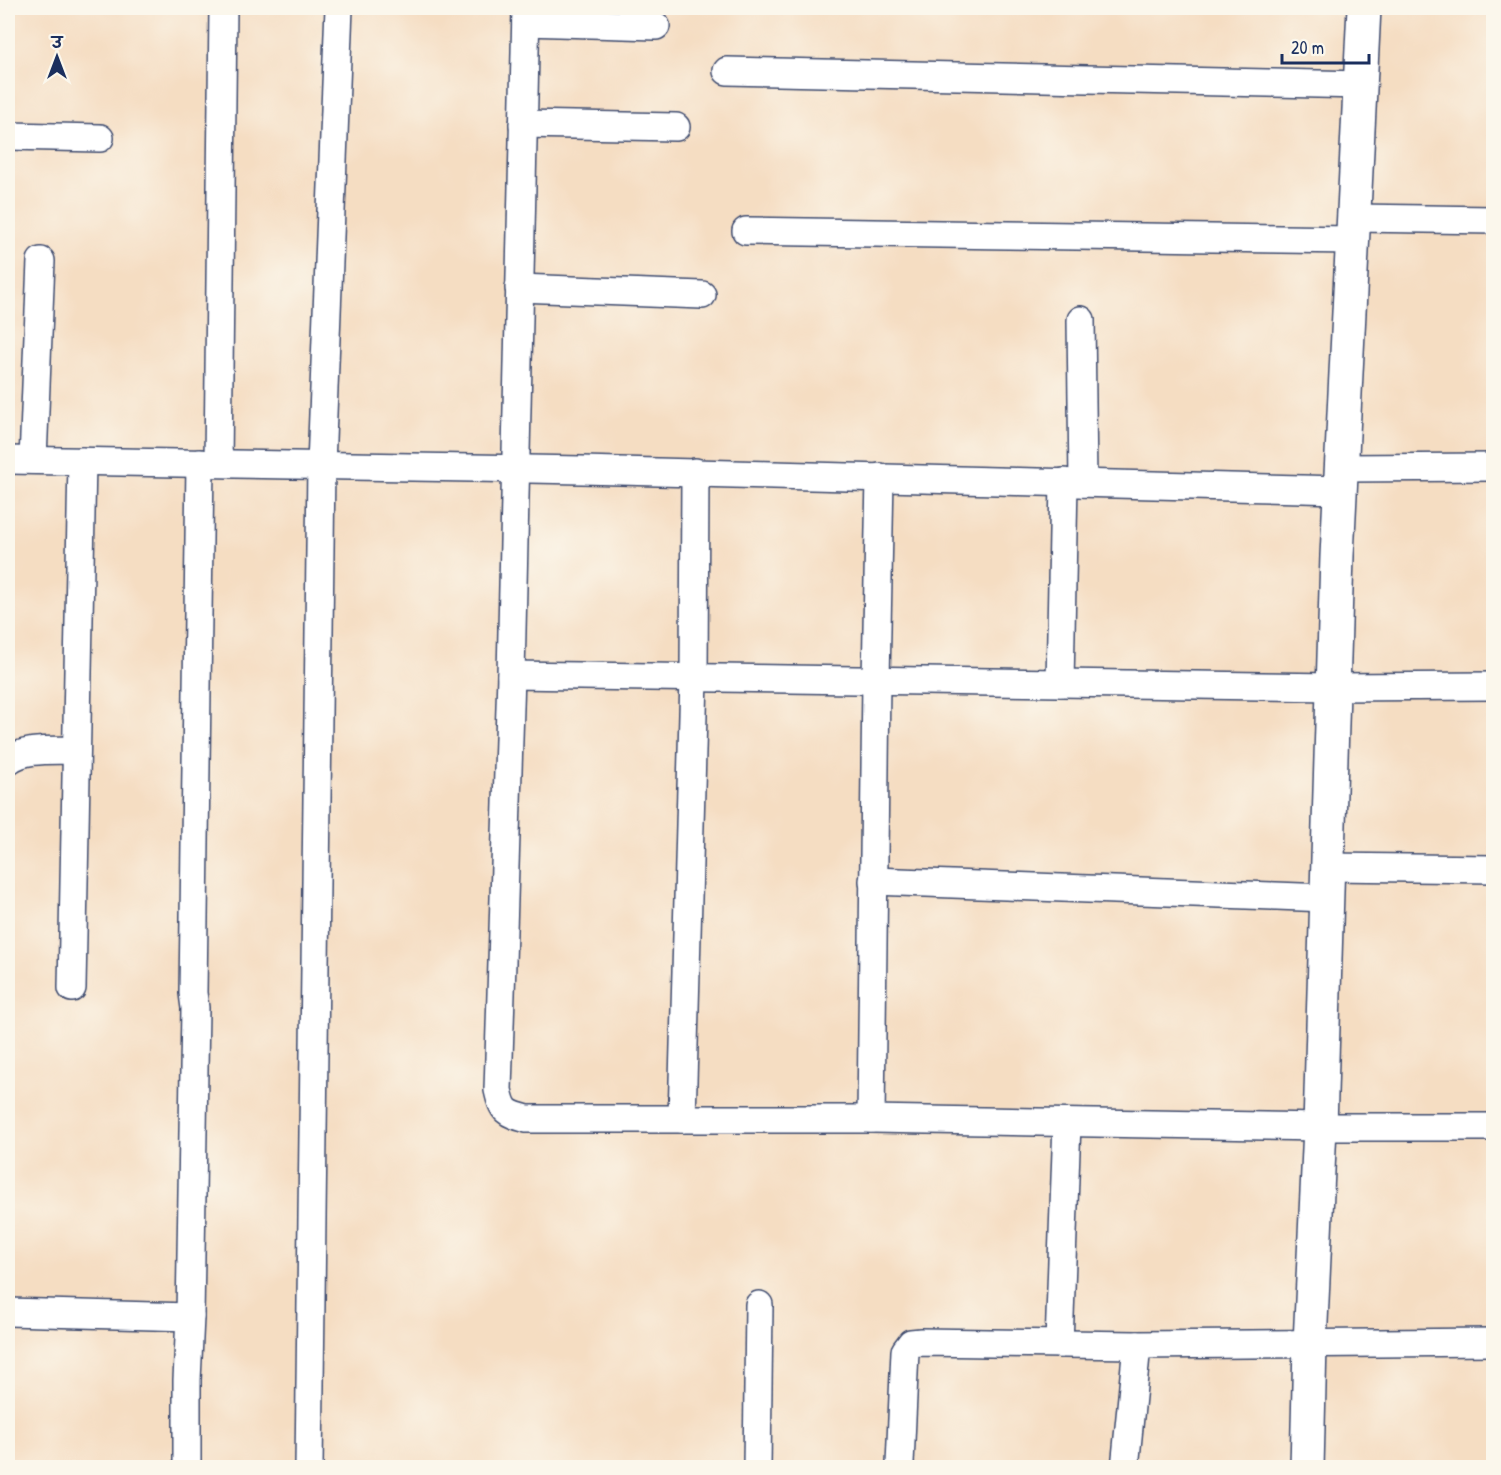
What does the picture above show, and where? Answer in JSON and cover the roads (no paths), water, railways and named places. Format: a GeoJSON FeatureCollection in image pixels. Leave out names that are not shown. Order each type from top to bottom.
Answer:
{"type":"FeatureCollection","features":[{"type":"Feature","properties":{"kind":"street"},"geometry":{"type":"LineString","coordinates":[[188,1467],[195,1008],[193,993],[223,8]]}},
{"type":"Feature","properties":{"kind":"street"},"geometry":{"type":"LineString","coordinates":[[309,1467],[321,465],[339,8]]}},
{"type":"Feature","properties":{"kind":"street"},"geometry":{"type":"LineString","coordinates":[[1307,1467],[1320,1127],[1337,556],[1364,8]]}},
{"type":"Feature","properties":{"kind":"street"},"geometry":{"type":"LineString","coordinates":[[656,26],[526,15],[511,675],[498,1090],[501,1105],[511,1114],[528,1119],[871,1119],[1320,1127],[1494,1127]]}},
{"type":"Feature","properties":{"kind":"street"},"geometry":{"type":"LineString","coordinates":[[728,71],[1362,85]]}},
{"type":"Feature","properties":{"kind":"street"},"geometry":{"type":"LineString","coordinates":[[523,124],[676,127]]}},
{"type":"Feature","properties":{"kind":"street"},"geometry":{"type":"LineString","coordinates":[[8,136],[100,138]]}},
{"type":"Feature","properties":{"kind":"street"},"geometry":{"type":"LineString","coordinates":[[746,231],[1354,229],[1494,220]]}},
{"type":"Feature","properties":{"kind":"street"},"geometry":{"type":"LineString","coordinates":[[41,261],[20,460],[515,468],[1073,483],[1342,479],[1494,467]]}},
{"type":"Feature","properties":{"kind":"street"},"geometry":{"type":"LineString","coordinates":[[519,288],[702,295]]}},
{"type":"Feature","properties":{"kind":"street"},"geometry":{"type":"LineString","coordinates":[[1060,683],[1081,320]]}},
{"type":"Feature","properties":{"kind":"street"},"geometry":{"type":"LineString","coordinates":[[72,988],[82,461]]}},
{"type":"Feature","properties":{"kind":"street"},"geometry":{"type":"LineString","coordinates":[[682,1119],[694,678],[694,472]]}},
{"type":"Feature","properties":{"kind":"street"},"geometry":{"type":"LineString","coordinates":[[871,1119],[880,477]]}},
{"type":"Feature","properties":{"kind":"street"},"geometry":{"type":"LineString","coordinates":[[511,675],[1334,687],[1494,686]]}},
{"type":"Feature","properties":{"kind":"street"},"geometry":{"type":"LineString","coordinates":[[8,761],[13,757],[33,752],[76,750]]}},
{"type":"Feature","properties":{"kind":"street"},"geometry":{"type":"LineString","coordinates":[[873,881],[1328,883],[1494,869]]}},
{"type":"Feature","properties":{"kind":"street"},"geometry":{"type":"LineString","coordinates":[[1059,1344],[1067,1123]]}},
{"type":"Feature","properties":{"kind":"street"},"geometry":{"type":"LineString","coordinates":[[757,1467],[759,1305]]}},
{"type":"Feature","properties":{"kind":"street"},"geometry":{"type":"LineString","coordinates":[[8,1312],[190,1317]]}},
{"type":"Feature","properties":{"kind":"street"},"geometry":{"type":"LineString","coordinates":[[900,1464],[905,1351],[911,1343],[1137,1345],[1494,1342]]}},
{"type":"Feature","properties":{"kind":"street"},"geometry":{"type":"LineString","coordinates":[[1125,1467],[1137,1345]]}}]}
